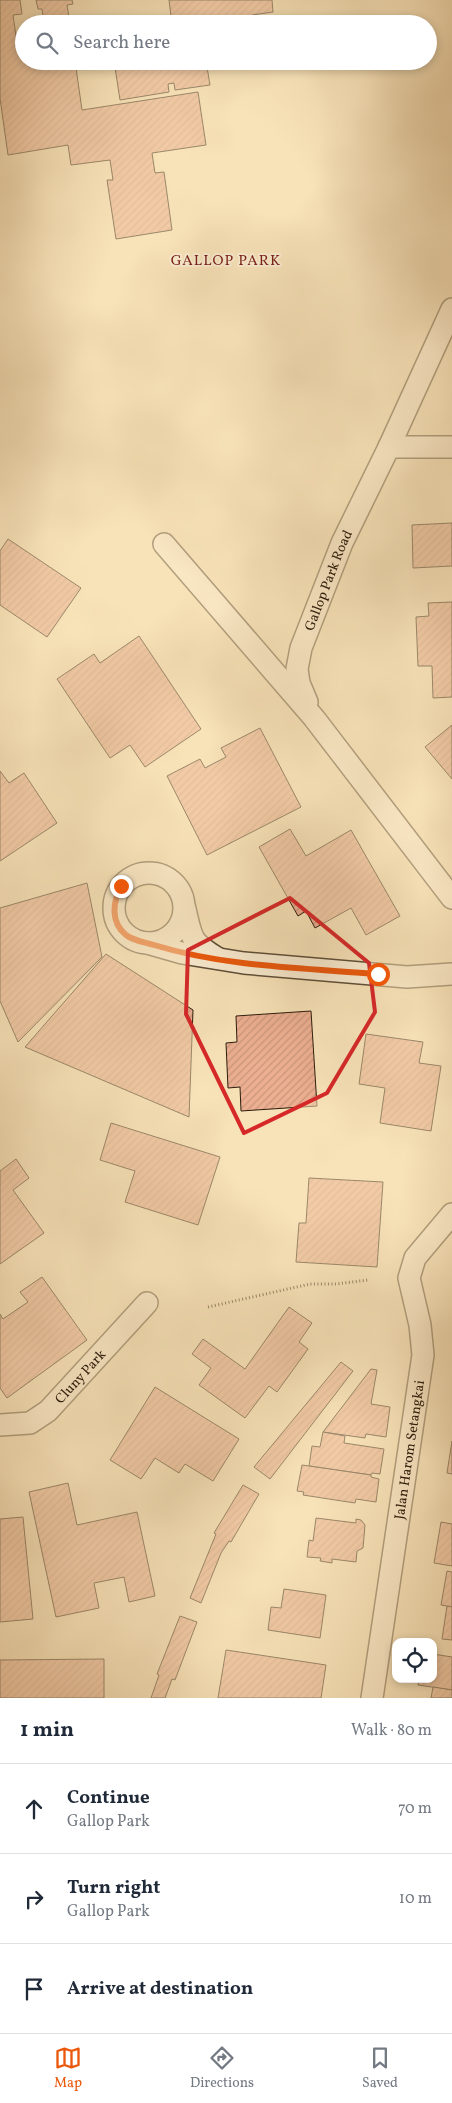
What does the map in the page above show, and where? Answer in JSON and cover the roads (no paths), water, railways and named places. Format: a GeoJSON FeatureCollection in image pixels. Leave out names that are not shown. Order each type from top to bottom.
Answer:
{"type":"FeatureCollection","features":[{"type":"Feature","properties":{"kind":"street","name":"Gallop Park Road"},"geometry":{"type":"LineString","coordinates":[[314,718],[299,684],[297,669],[301,648],[342,543],[389,447],[452,309]]}},
{"type":"Feature","properties":{"kind":"street"},"geometry":{"type":"LineString","coordinates":[[389,447],[452,447]]}},
{"type":"Feature","properties":{"kind":"street","name":"Gallop Park Road"},"geometry":{"type":"LineString","coordinates":[[164,544],[314,718],[452,898]]}},
{"type":"Feature","properties":{"kind":"street"},"geometry":{"type":"LineString","coordinates":[[219,959],[197,946],[191,935],[182,898],[176,886],[163,876],[146,873],[133,877],[121,886],[115,899],[114,913],[117,924],[125,934],[135,941],[182,954],[254,964],[407,977],[452,974]]}},
{"type":"Feature","properties":{"kind":"street"},"geometry":{"type":"LineString","coordinates":[[147,943],[162,940],[173,934],[180,923],[185,909]]}},
{"type":"Feature","properties":{"kind":"street","name":"Jalan Harom Setangkai"},"geometry":{"type":"LineString","coordinates":[[372,1698],[423,1355],[420,1325],[409,1278],[416,1258],[452,1214]]}},
{"type":"Feature","properties":{"kind":"street","name":"Cluny Park"},"geometry":{"type":"LineString","coordinates":[[0,1425],[30,1423],[48,1412],[147,1303]]}},
{"type":"Feature","properties":{"kind":"district","name":"GALLOP PARK"},"geometry":{"type":"Point","coordinates":[226,260]}}]}
